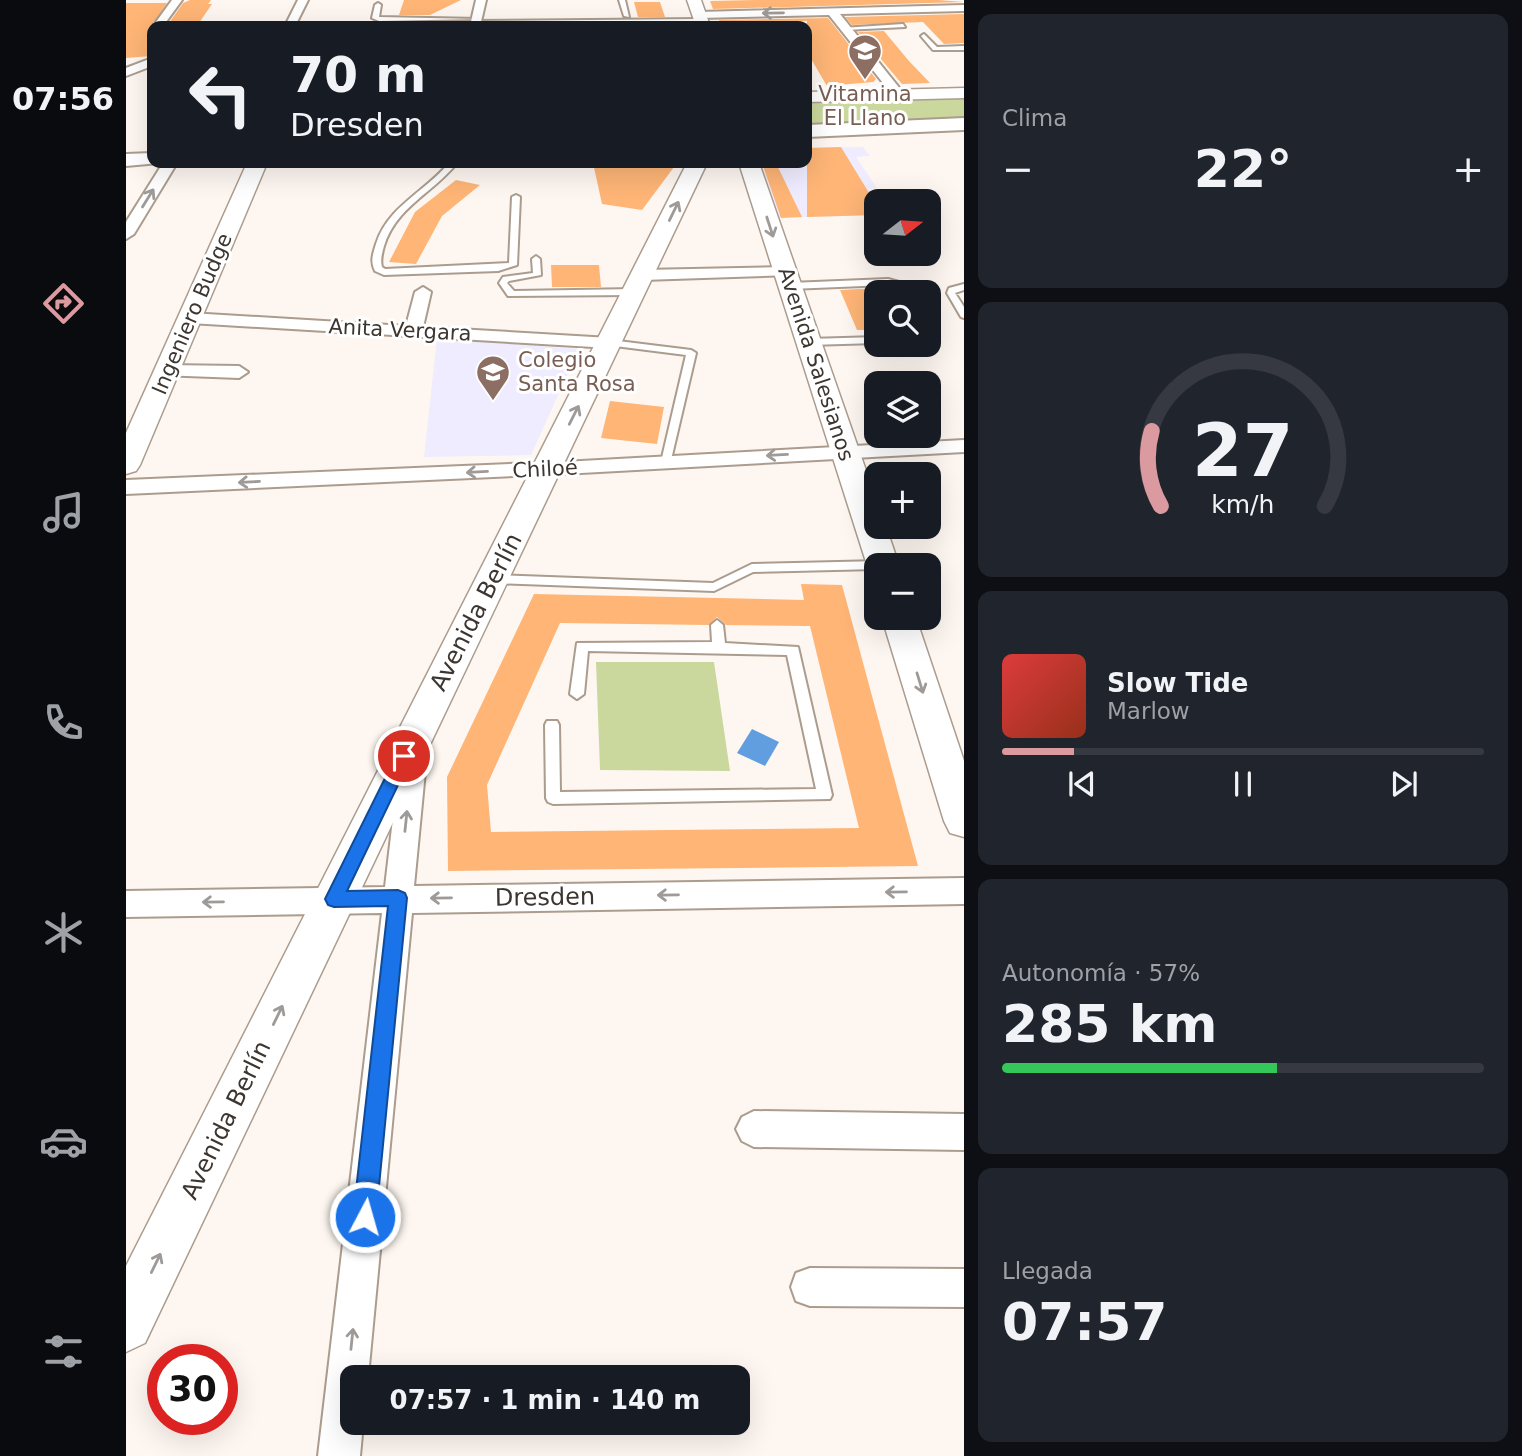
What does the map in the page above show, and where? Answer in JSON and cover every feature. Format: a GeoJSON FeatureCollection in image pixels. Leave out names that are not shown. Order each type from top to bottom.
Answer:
{"type":"FeatureCollection","features":[{"type":"Feature","properties":{"kind":"main road"},"geometry":{"type":"LineString","coordinates":[[812,131],[961,129]]}},
{"type":"Feature","properties":{"kind":"main road"},"geometry":{"type":"LineString","coordinates":[[812,140],[961,129]]}},
{"type":"Feature","properties":{"kind":"main road"},"geometry":{"type":"LineString","coordinates":[[126,150],[147,150]]}},
{"type":"Feature","properties":{"kind":"main road"},"geometry":{"type":"LineString","coordinates":[[126,160],[147,159]]}},
{"type":"Feature","properties":{"kind":"street"},"geometry":{"type":"LineString","coordinates":[[162,21],[177,0]]}},
{"type":"Feature","properties":{"kind":"street"},"geometry":{"type":"LineString","coordinates":[[292,21],[303,0]]}},
{"type":"Feature","properties":{"kind":"street"},"geometry":{"type":"LineString","coordinates":[[476,21],[481,0]]}},
{"type":"Feature","properties":{"kind":"street"},"geometry":{"type":"LineString","coordinates":[[699,16],[960,7]]}},
{"type":"Feature","properties":{"kind":"street"},"geometry":{"type":"LineString","coordinates":[[832,12],[899,95]]}},
{"type":"Feature","properties":{"kind":"street"},"geometry":{"type":"LineString","coordinates":[[126,72],[147,64]]}},
{"type":"Feature","properties":{"kind":"street"},"geometry":{"type":"LineString","coordinates":[[812,97],[964,93]]}},
{"type":"Feature","properties":{"kind":"street"},"geometry":{"type":"LineString","coordinates":[[126,234],[167,168]]}},
{"type":"Feature","properties":{"kind":"street","name":"Ingeniero Budge"},"geometry":{"type":"LineString","coordinates":[[126,465],[255,168]]}},
{"type":"Feature","properties":{"kind":"street","name":"Avenida Berlín"},"geometry":{"type":"LineString","coordinates":[[126,1324],[695,168]]}},
{"type":"Feature","properties":{"kind":"street","name":"Avenida Salesianos"},"geometry":{"type":"LineString","coordinates":[[751,168],[878,553]]}},
{"type":"Feature","properties":{"kind":"street"},"geometry":{"type":"LineString","coordinates":[[639,284],[788,279]]}},
{"type":"Feature","properties":{"kind":"street"},"geometry":{"type":"LineString","coordinates":[[413,331],[423,292]]}},
{"type":"Feature","properties":{"kind":"street","name":"Anita Vergara"},"geometry":{"type":"LineString","coordinates":[[190,318],[610,343]]}},
{"type":"Feature","properties":{"kind":"street"},"geometry":{"type":"LineString","coordinates":[[167,372],[239,372]]}},
{"type":"Feature","properties":{"kind":"street","name":"Chiloé"},"geometry":{"type":"LineString","coordinates":[[126,487],[548,469],[964,446]]}},
{"type":"Feature","properties":{"kind":"street"},"geometry":{"type":"LineString","coordinates":[[904,630],[952,747],[964,821]]}},
{"type":"Feature","properties":{"kind":"street"},"geometry":{"type":"LineString","coordinates":[[340,1456],[416,733]]}},
{"type":"Feature","properties":{"kind":"street","name":"Dresden"},"geometry":{"type":"LineString","coordinates":[[126,904],[964,891]]}},
{"type":"Feature","properties":{"kind":"street"},"geometry":{"type":"LineString","coordinates":[[754,1129],[964,1132]]}},
{"type":"Feature","properties":{"kind":"street"},"geometry":{"type":"LineString","coordinates":[[810,1287],[964,1288]]}},
{"type":"Feature","properties":{"kind":"lane"},"geometry":{"type":"LineString","coordinates":[[622,0],[627,16]]}},
{"type":"Feature","properties":{"kind":"lane"},"geometry":{"type":"LineString","coordinates":[[378,5],[375,18],[428,21]]}},
{"type":"Feature","properties":{"kind":"lane"},"geometry":{"type":"LineString","coordinates":[[540,21],[699,16]]}},
{"type":"Feature","properties":{"kind":"lane"},"geometry":{"type":"LineString","coordinates":[[847,30],[903,26]]}},
{"type":"Feature","properties":{"kind":"lane"},"geometry":{"type":"LineString","coordinates":[[847,30],[872,32]]}},
{"type":"Feature","properties":{"kind":"lane"},"geometry":{"type":"LineString","coordinates":[[924,36],[935,48],[964,50]]}},
{"type":"Feature","properties":{"kind":"lane"},"geometry":{"type":"LineString","coordinates":[[447,168],[393,215],[382,232],[375,264],[378,269],[384,272],[513,265],[516,197]]}},
{"type":"Feature","properties":{"kind":"lane"},"geometry":{"type":"LineString","coordinates":[[536,259],[537,275],[506,279],[503,283],[505,289],[511,294],[639,284]]}},
{"type":"Feature","properties":{"kind":"lane"},"geometry":{"type":"LineString","coordinates":[[788,279],[864,281]]}},
{"type":"Feature","properties":{"kind":"lane"},"geometry":{"type":"LineString","coordinates":[[964,288],[952,290],[951,293],[964,315]]}},
{"type":"Feature","properties":{"kind":"lane"},"geometry":{"type":"LineString","coordinates":[[808,342],[864,340]]}},
{"type":"Feature","properties":{"kind":"lane"},"geometry":{"type":"LineString","coordinates":[[610,343],[691,353],[666,462]]}},
{"type":"Feature","properties":{"kind":"lane"},"geometry":{"type":"LineString","coordinates":[[492,579],[715,592],[736,573],[752,568],[864,565]]}},
{"type":"Feature","properties":{"kind":"lane"},"geometry":{"type":"LineString","coordinates":[[717,625],[719,647]]}},
{"type":"Feature","properties":{"kind":"lane"},"geometry":{"type":"LineString","coordinates":[[551,725],[553,798],[825,795],[793,650],[582,646],[577,694]]}},
{"type":"Feature","properties":{"kind":"shaded area"},"geometry":{"type":"Polygon","coordinates":[[[863,147],[870,156],[856,157],[877,188],[864,189],[864,215],[780,218],[759,168],[812,168],[812,148],[863,147]]]}},
{"type":"Feature","properties":{"kind":"shaded area","name":"Colegio Santa Rosa"},"geometry":{"type":"Polygon","coordinates":[[[437,338],[579,349],[531,455],[424,457],[437,338]]]}},
{"type":"Feature","properties":{"kind":"green space"},"geometry":{"type":"Polygon","coordinates":[[[964,95],[964,122],[812,127],[812,99],[964,95]]]}},
{"type":"Feature","properties":{"kind":"green space"},"geometry":{"type":"Polygon","coordinates":[[[596,662],[714,662],[730,771],[600,770],[596,662]]]}},
{"type":"Feature","properties":{"kind":"water"},"geometry":{"type":"Polygon","coordinates":[[[752,729],[779,742],[765,766],[737,753],[752,729]]]}},
{"type":"Feature","properties":{"kind":"building"},"geometry":{"type":"Polygon","coordinates":[[[190,0],[211,0],[208,4],[212,4],[200,21],[170,21],[183,3],[190,0]]]}},
{"type":"Feature","properties":{"kind":"building"},"geometry":{"type":"Polygon","coordinates":[[[404,0],[461,0],[430,15],[399,15],[404,0]]]}},
{"type":"Feature","properties":{"kind":"building"},"geometry":{"type":"Polygon","coordinates":[[[710,1],[964,2],[713,9],[710,1]]]}},
{"type":"Feature","properties":{"kind":"building"},"geometry":{"type":"Polygon","coordinates":[[[634,2],[660,2],[665,17],[638,17],[634,2]]]}},
{"type":"Feature","properties":{"kind":"building"},"geometry":{"type":"Polygon","coordinates":[[[126,3],[167,3],[155,21],[147,21],[147,56],[126,58],[126,3]]]}},
{"type":"Feature","properties":{"kind":"building"},"geometry":{"type":"Polygon","coordinates":[[[964,14],[964,43],[944,44],[923,22],[852,25],[845,17],[964,14]]]}},
{"type":"Feature","properties":{"kind":"building"},"geometry":{"type":"Polygon","coordinates":[[[828,18],[876,79],[873,82],[827,86],[812,60],[812,21],[719,20],[828,18]]]}},
{"type":"Feature","properties":{"kind":"building"},"geometry":{"type":"Polygon","coordinates":[[[884,31],[930,83],[902,84],[858,32],[884,31]]]}},
{"type":"Feature","properties":{"kind":"building"},"geometry":{"type":"Polygon","coordinates":[[[841,147],[867,189],[864,189],[864,215],[807,217],[807,168],[812,168],[812,148],[841,147]]]}},
{"type":"Feature","properties":{"kind":"building"},"geometry":{"type":"Polygon","coordinates":[[[594,168],[673,168],[642,210],[602,204],[594,168]]]}},
{"type":"Feature","properties":{"kind":"building"},"geometry":{"type":"Polygon","coordinates":[[[764,168],[778,168],[802,217],[781,218],[764,168]]]}},
{"type":"Feature","properties":{"kind":"building"},"geometry":{"type":"Polygon","coordinates":[[[456,180],[480,185],[442,216],[416,264],[389,262],[415,212],[456,180]]]}},
{"type":"Feature","properties":{"kind":"building"},"geometry":{"type":"Polygon","coordinates":[[[551,265],[599,265],[601,287],[552,287],[551,265]]]}},
{"type":"Feature","properties":{"kind":"building"},"geometry":{"type":"Polygon","coordinates":[[[864,289],[864,330],[857,330],[840,290],[864,289]]]}},
{"type":"Feature","properties":{"kind":"building"},"geometry":{"type":"Polygon","coordinates":[[[610,401],[664,407],[657,444],[601,438],[610,401]]]}},
{"type":"Feature","properties":{"kind":"building"},"geometry":{"type":"Polygon","coordinates":[[[801,584],[842,585],[918,866],[448,871],[447,777],[534,594],[804,600],[801,584]],[[717,617],[709,625],[560,623],[487,785],[491,832],[859,828],[810,626],[726,625],[717,617]]]}},
{"type":"Feature","properties":{"kind":"place","name":"Vitamina El Llano"},"geometry":{"type":"Point","coordinates":[865,81]}},
{"type":"Feature","properties":{"kind":"place","name":"Colegio Santa Rosa"},"geometry":{"type":"Point","coordinates":[493,402]}},
{"type":"Feature","properties":{"kind":"route"},"geometry":{"type":"LineString","coordinates":[[365,1217],[398,898],[334,899],[404,756]]}}]}
